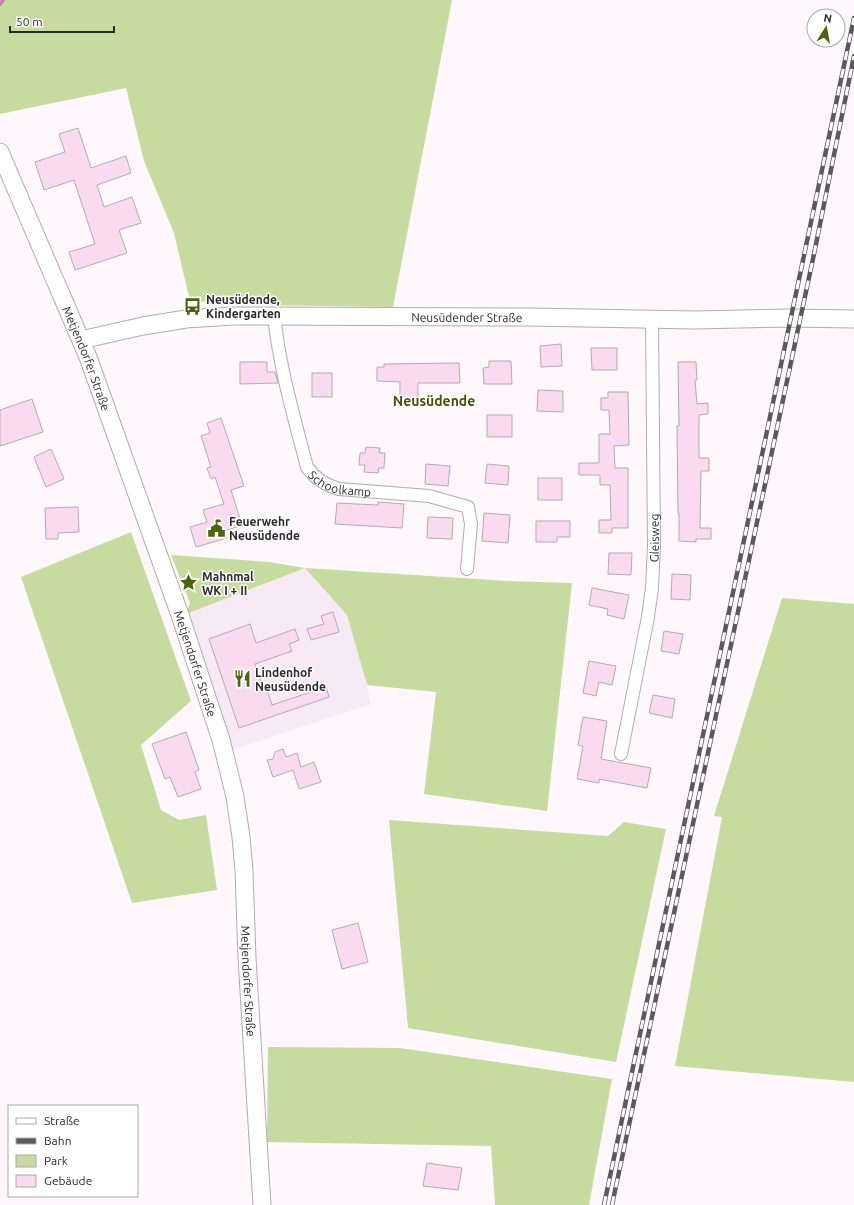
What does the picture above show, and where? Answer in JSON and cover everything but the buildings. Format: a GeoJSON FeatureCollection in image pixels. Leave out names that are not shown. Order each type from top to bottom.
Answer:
{"type":"FeatureCollection","features":[{"type":"Feature","properties":{"kind":"street","name":"Metjendorfer Straße"},"geometry":{"type":"LineString","coordinates":[[0,152],[81,340],[180,615],[221,740],[235,797],[244,871],[247,958],[262,1205]]}},
{"type":"Feature","properties":{"kind":"street","name":"Schoolkamp"},"geometry":{"type":"LineString","coordinates":[[274,315],[275,329],[289,398],[307,466],[312,474],[319,481],[339,490],[429,496],[468,507],[471,524],[467,569]]}},
{"type":"Feature","properties":{"kind":"street","name":"Neusüdender Straße"},"geometry":{"type":"LineString","coordinates":[[81,340],[143,326],[186,319],[233,316],[529,317],[652,320],[791,318],[854,319]]}},
{"type":"Feature","properties":{"kind":"street","name":"Gleisweg"},"geometry":{"type":"LineString","coordinates":[[621,754],[648,617],[652,588],[654,546],[652,320]]}},
{"type":"Feature","properties":{"kind":"shaded area"},"geometry":{"type":"Polygon","coordinates":[[[305,568],[347,615],[371,704],[232,750],[186,614],[305,568]]]}},
{"type":"Feature","properties":{"kind":"green space"},"geometry":{"type":"Polygon","coordinates":[[[3,0],[452,0],[393,307],[259,305],[190,301],[174,233],[144,161],[126,88],[0,114],[0,4],[3,0]]]}},
{"type":"Feature","properties":{"kind":"green space"},"geometry":{"type":"Polygon","coordinates":[[[131,532],[191,701],[141,745],[161,810],[179,820],[206,815],[217,890],[132,903],[21,577],[131,532]]]}},
{"type":"Feature","properties":{"kind":"green space"},"geometry":{"type":"Polygon","coordinates":[[[171,555],[269,562],[305,568],[186,614],[190,603],[171,555]]]}},
{"type":"Feature","properties":{"kind":"green space"},"geometry":{"type":"Polygon","coordinates":[[[305,568],[508,581],[572,583],[547,811],[424,794],[436,692],[367,685],[347,615],[305,568]]]}},
{"type":"Feature","properties":{"kind":"green space"},"geometry":{"type":"Polygon","coordinates":[[[782,598],[854,604],[854,1082],[675,1066],[722,817],[714,816],[782,598]]]}},
{"type":"Feature","properties":{"kind":"green space"},"geometry":{"type":"Polygon","coordinates":[[[389,820],[608,836],[624,822],[666,829],[616,1062],[408,1028],[389,820]]]}},
{"type":"Feature","properties":{"kind":"green space"},"geometry":{"type":"Polygon","coordinates":[[[268,1047],[400,1048],[612,1079],[589,1205],[495,1205],[491,1146],[267,1142],[268,1047]]]}},
{"type":"Feature","properties":{"kind":"waterway"},"geometry":{"type":"LineString","coordinates":[[0,4],[3,0]]}},
{"type":"Feature","properties":{"kind":"railway"},"geometry":{"type":"LineString","coordinates":[[604,1205],[854,18]]}},
{"type":"Feature","properties":{"kind":"railway"},"geometry":{"type":"LineString","coordinates":[[612,1205],[814,254],[854,56]]}},
{"type":"Feature","properties":{"kind":"place","name":"Neusüdende, Kindergarten"},"geometry":{"type":"Point","coordinates":[193,306]}},
{"type":"Feature","properties":{"kind":"place","name":"Feuerwehr Neusüdende"},"geometry":{"type":"Point","coordinates":[216,528]}},
{"type":"Feature","properties":{"kind":"place","name":"Mahnmal WK I + II"},"geometry":{"type":"Point","coordinates":[189,583]}},
{"type":"Feature","properties":{"kind":"place","name":"Lindenhof Neusüdende"},"geometry":{"type":"Point","coordinates":[242,679]}},
{"type":"Feature","properties":{"kind":"district","name":"Neusüdende"},"geometry":{"type":"Point","coordinates":[434,401]}}]}
